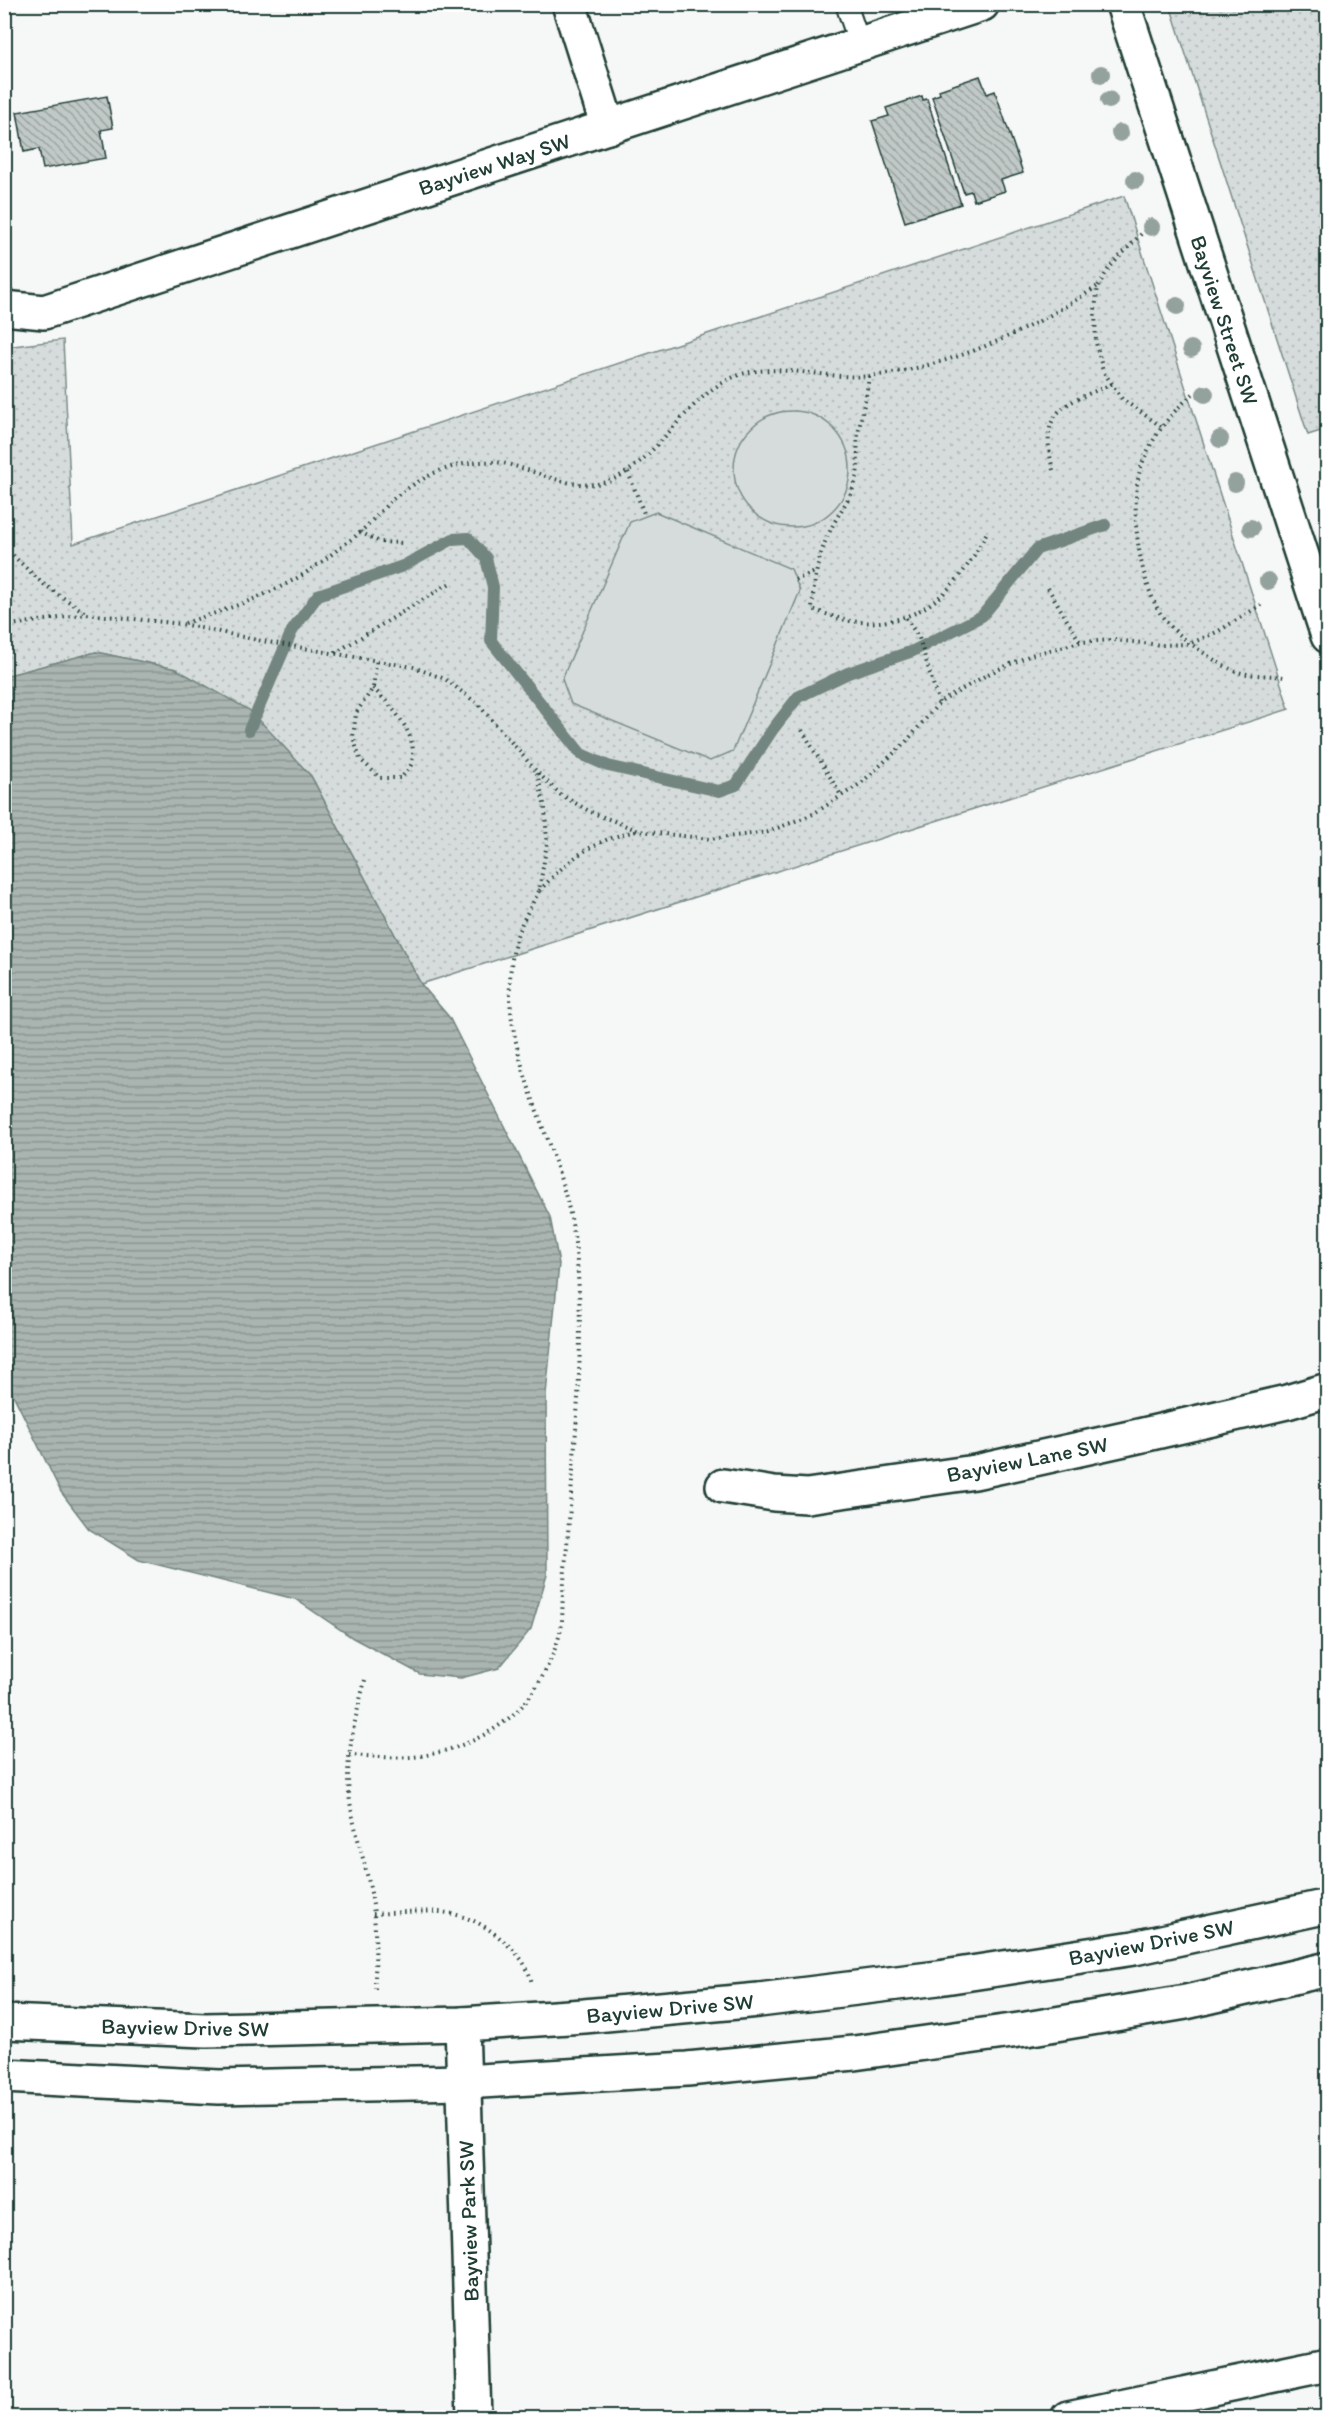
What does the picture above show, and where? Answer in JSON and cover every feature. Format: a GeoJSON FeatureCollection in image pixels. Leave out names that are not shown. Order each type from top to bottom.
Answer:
{"type":"FeatureCollection","features":[{"type":"Feature","properties":{"kind":"street"},"geometry":{"type":"LineString","coordinates":[[569,4],[608,127]]}},
{"type":"Feature","properties":{"kind":"street","name":"Bayview Way SW"},"geometry":{"type":"LineString","coordinates":[[4,308],[44,312],[982,4]]}},
{"type":"Feature","properties":{"kind":"street","name":"Bayview Street SW"},"geometry":{"type":"LineString","coordinates":[[1123,4],[1326,627]]}},
{"type":"Feature","properties":{"kind":"street","name":"Bayview Lane SW"},"geometry":{"type":"LineString","coordinates":[[723,1486],[774,1494],[807,1496],[975,1472],[1276,1404],[1328,1390]]}},
{"type":"Feature","properties":{"kind":"street","name":"Bayview Drive SW"},"geometry":{"type":"LineString","coordinates":[[4,2022],[206,2030],[462,2024],[759,2000],[938,1978],[1134,1948],[1328,1906]]}},
{"type":"Feature","properties":{"kind":"street"},"geometry":{"type":"LineString","coordinates":[[4,2076],[219,2087],[464,2082],[687,2069],[854,2053],[1026,2029],[1151,2007],[1328,1970]]}},
{"type":"Feature","properties":{"kind":"street","name":"Bayview Park SW"},"geometry":{"type":"LineString","coordinates":[[462,2024],[474,2418]]}},
{"type":"Feature","properties":{"kind":"street"},"geometry":{"type":"LineString","coordinates":[[1068,2418],[1328,2364]]}},
{"type":"Feature","properties":{"kind":"lane"},"geometry":{"type":"LineString","coordinates":[[846,4],[860,45]]}},
{"type":"Feature","properties":{"kind":"path"},"geometry":{"type":"LineString","coordinates":[[1141,234],[1109,268],[1098,286],[1095,310],[1096,343],[1103,370],[1122,399],[1162,427]]}},
{"type":"Feature","properties":{"kind":"path"},"geometry":{"type":"LineString","coordinates":[[182,624],[247,603],[299,577],[360,532],[395,497],[440,470],[479,461],[505,463],[574,483],[602,483],[628,472],[684,413],[713,389],[742,374],[769,371],[869,376],[927,365],[957,357],[1056,314],[1098,286]]}},
{"type":"Feature","properties":{"kind":"path"},"geometry":{"type":"LineString","coordinates":[[869,376],[858,436],[860,458],[856,482],[831,529],[815,572],[812,609],[850,621],[875,622],[906,618],[949,590],[972,562],[987,532]]}},
{"type":"Feature","properties":{"kind":"path"},"geometry":{"type":"LineString","coordinates":[[1053,470],[1047,436],[1054,416],[1069,402],[1112,384]]}},
{"type":"Feature","properties":{"kind":"path"},"geometry":{"type":"LineString","coordinates":[[1193,394],[1178,406],[1162,427],[1147,453],[1137,485],[1137,526],[1141,560],[1150,589],[1164,620],[1189,644],[1238,672],[1284,677]]}},
{"type":"Feature","properties":{"kind":"path"},"geometry":{"type":"LineString","coordinates":[[628,472],[645,516]]}},
{"type":"Feature","properties":{"kind":"path"},"geometry":{"type":"LineString","coordinates":[[360,532],[380,542],[403,543]]}},
{"type":"Feature","properties":{"kind":"path"},"geometry":{"type":"LineString","coordinates":[[4,547],[42,583],[87,614]]}},
{"type":"Feature","properties":{"kind":"path"},"geometry":{"type":"LineString","coordinates":[[795,580],[815,572]]}},
{"type":"Feature","properties":{"kind":"path"},"geometry":{"type":"LineString","coordinates":[[335,653],[452,582]]}},
{"type":"Feature","properties":{"kind":"path"},"geometry":{"type":"LineString","coordinates":[[1048,588],[1080,642]]}},
{"type":"Feature","properties":{"kind":"path"},"geometry":{"type":"LineString","coordinates":[[4,626],[87,614],[182,624],[262,641],[413,667],[445,680],[478,704],[537,772],[561,795],[591,812],[639,831],[710,839],[768,832],[813,814],[860,784],[906,741],[939,703],[987,674],[1031,655],[1080,642],[1114,640],[1162,645],[1189,644],[1216,632],[1261,605]]}},
{"type":"Feature","properties":{"kind":"path"},"geometry":{"type":"LineString","coordinates":[[906,618],[919,638],[930,667],[939,703]]}},
{"type":"Feature","properties":{"kind":"path"},"geometry":{"type":"LineString","coordinates":[[373,688],[388,702],[412,740],[412,764],[401,778],[380,778],[360,759],[353,737],[356,713],[373,688],[377,659]]}},
{"type":"Feature","properties":{"kind":"path"},"geometry":{"type":"LineString","coordinates":[[802,730],[842,797]]}},
{"type":"Feature","properties":{"kind":"path"},"geometry":{"type":"LineString","coordinates":[[349,1755],[398,1757],[426,1755],[466,1743],[501,1725],[524,1704],[540,1678],[561,1629],[580,1377],[575,1242],[565,1191],[523,1071],[512,1030],[510,973],[515,940],[538,891],[547,843],[545,808],[537,772]]}},
{"type":"Feature","properties":{"kind":"path"},"geometry":{"type":"LineString","coordinates":[[538,891],[564,864],[587,849],[614,836],[639,831]]}},
{"type":"Feature","properties":{"kind":"path"},"geometry":{"type":"LineString","coordinates":[[365,1680],[349,1755],[348,1783],[373,1914],[375,1996],[385,2025]]}},
{"type":"Feature","properties":{"kind":"path"},"geometry":{"type":"LineString","coordinates":[[373,1914],[434,1911],[460,1914],[491,1929],[527,1967],[531,1981],[534,2019]]}},
{"type":"Feature","properties":{"kind":"shaded area"},"geometry":{"type":"Polygon","coordinates":[[[1170,5],[1327,5],[1327,429],[1308,435],[1170,5]]]}},
{"type":"Feature","properties":{"kind":"shaded area"},"geometry":{"type":"Polygon","coordinates":[[[1124,196],[1289,709],[421,984],[311,776],[176,669],[96,652],[5,676],[5,347],[63,340],[73,544],[1124,196]]]}},
{"type":"Feature","properties":{"kind":"shaded area"},"geometry":{"type":"Polygon","coordinates":[[[792,411],[814,416],[833,428],[845,447],[850,469],[845,491],[833,510],[814,522],[792,527],[770,522],[751,510],[739,491],[734,469],[739,447],[751,428],[770,416],[792,411]]]}},
{"type":"Feature","properties":{"kind":"shaded area"},"geometry":{"type":"Polygon","coordinates":[[[656,512],[791,569],[800,591],[733,751],[710,761],[571,704],[562,679],[630,522],[656,512]]]}},
{"type":"Feature","properties":{"kind":"shaded area"},"geometry":{"type":"Polygon","coordinates":[[[96,652],[176,669],[251,711],[311,776],[421,984],[449,1017],[550,1217],[559,1264],[546,1394],[547,1575],[531,1629],[499,1668],[461,1678],[420,1674],[353,1638],[295,1599],[139,1560],[89,1529],[61,1492],[5,1378],[5,676],[96,652]]]}},
{"type":"Feature","properties":{"kind":"building"},"geometry":{"type":"Polygon","coordinates":[[[980,76],[987,94],[995,91],[1023,173],[1001,180],[1005,191],[974,201],[971,191],[964,193],[932,97],[940,94],[939,90],[980,76]]]}},
{"type":"Feature","properties":{"kind":"building"},"geometry":{"type":"Polygon","coordinates":[[[107,96],[113,128],[101,130],[106,158],[43,169],[39,149],[24,152],[17,112],[107,96]]]}},
{"type":"Feature","properties":{"kind":"building"},"geometry":{"type":"Polygon","coordinates":[[[922,96],[923,100],[927,99],[961,204],[905,222],[872,121],[889,116],[886,108],[922,96]]]}},
{"type":"Feature","properties":{"kind":"waterway"},"geometry":{"type":"LineString","coordinates":[[249,730],[292,631],[318,595],[403,566],[453,539],[468,538],[486,558],[493,587],[491,641],[581,754],[608,766],[719,791],[736,785],[773,729],[798,697],[848,673],[913,651],[982,616],[1037,549],[1105,525]]}}]}
